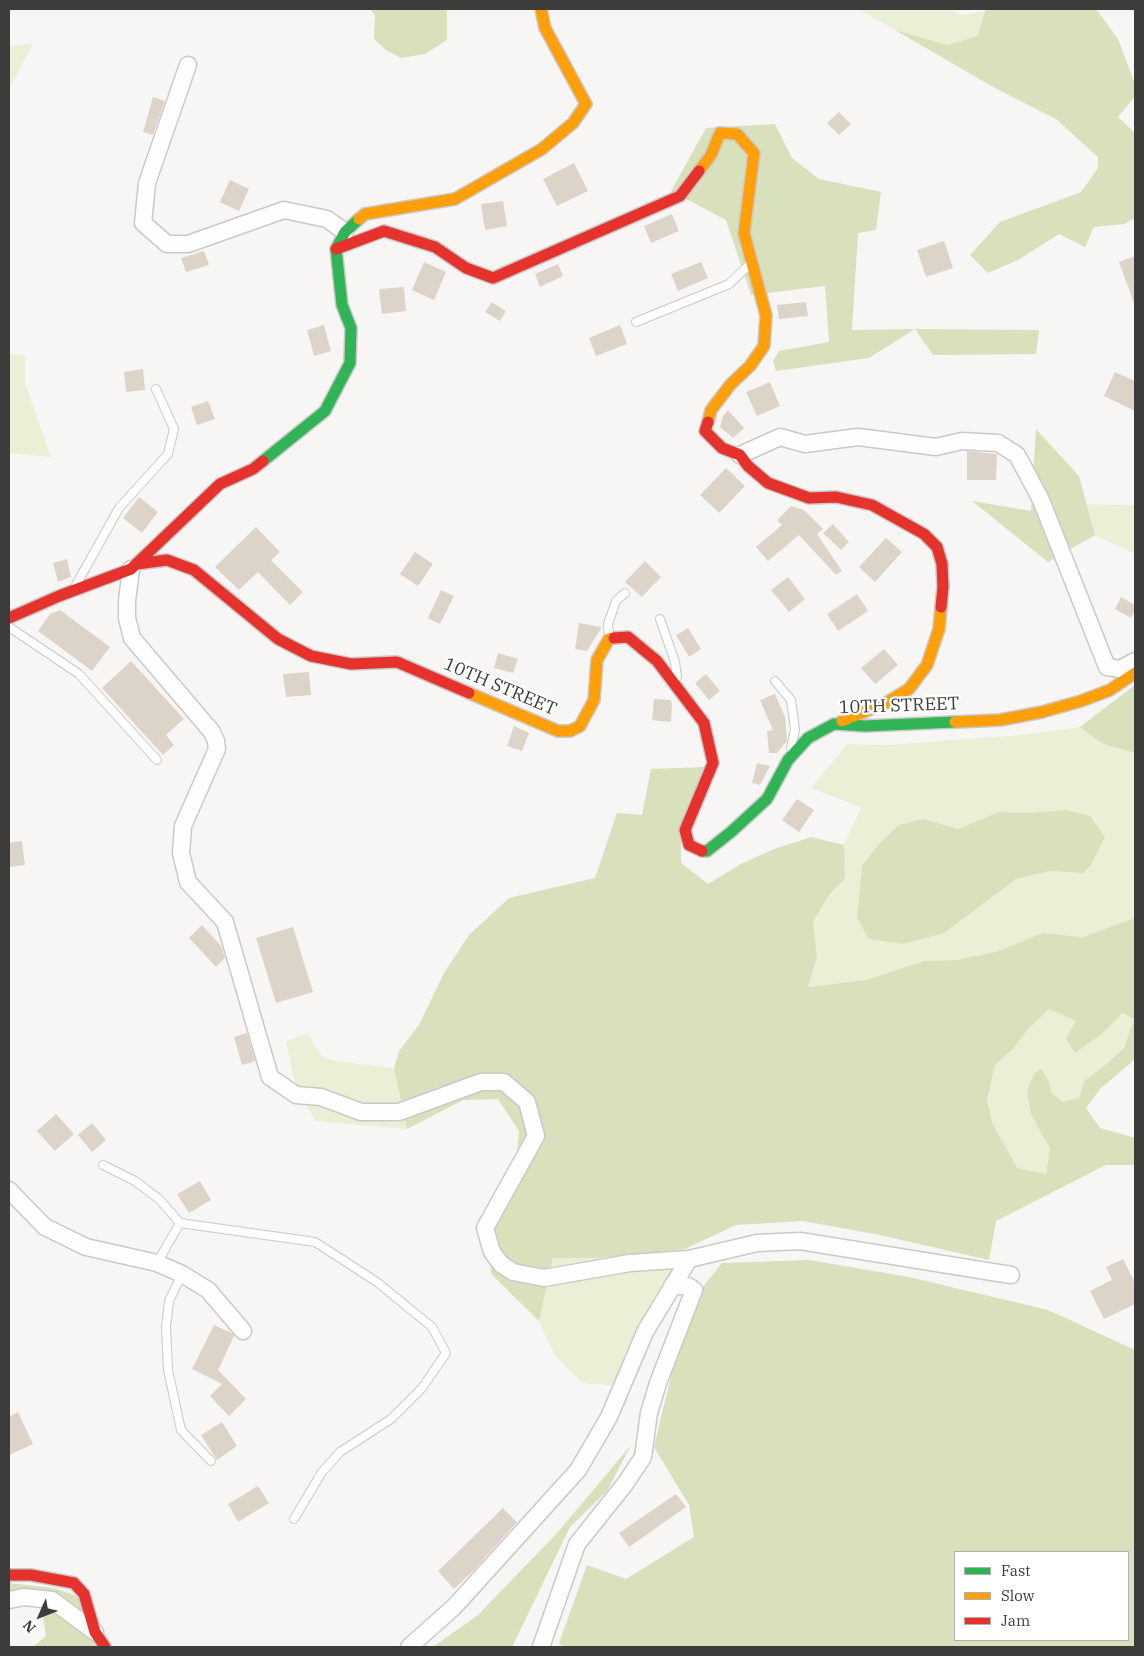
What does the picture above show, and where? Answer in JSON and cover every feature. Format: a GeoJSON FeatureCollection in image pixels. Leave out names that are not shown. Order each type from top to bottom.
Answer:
{"type":"FeatureCollection","features":[{"type":"Feature","properties":{"kind":"street"},"geometry":{"type":"LineString","coordinates":[[9,618],[134,566],[220,484],[253,469],[325,411],[350,364],[351,328],[342,305],[336,250],[345,232],[365,214],[455,199],[542,148],[573,122],[586,104],[545,28],[540,9]]}},
{"type":"Feature","properties":{"kind":"street"},"geometry":{"type":"LineString","coordinates":[[188,65],[147,183],[143,223],[167,244],[188,244],[284,210],[327,219],[345,232]]}},
{"type":"Feature","properties":{"kind":"street"},"geometry":{"type":"LineString","coordinates":[[336,250],[384,231],[435,247],[466,268],[494,278],[680,196],[711,155],[720,133],[737,134],[754,153],[744,233],[766,315],[764,346],[750,366],[731,384],[712,410],[706,430],[722,448],[740,455],[748,466],[768,483],[788,492],[809,498],[836,497],[872,505],[924,534],[937,547],[942,564],[939,629],[927,665],[909,689],[886,703],[834,724]]}},
{"type":"Feature","properties":{"kind":"street"},"geometry":{"type":"LineString","coordinates":[[740,455],[780,437],[805,444],[858,437],[936,447],[962,441],[998,443],[1017,455],[1041,500],[1107,667],[1120,669],[1135,660]]}},
{"type":"Feature","properties":{"kind":"street","name":"10TH STREET"},"geometry":{"type":"LineString","coordinates":[[134,566],[168,560],[194,570],[278,639],[312,656],[351,664],[398,662],[558,731],[570,731],[580,726],[594,700],[597,660],[609,639],[628,637],[658,661],[704,723],[713,763],[685,830],[689,845],[700,851],[707,851],[767,799],[788,760],[808,738],[834,724],[864,726],[1000,720],[1042,712],[1081,701],[1110,690],[1135,673]]}},
{"type":"Feature","properties":{"kind":"street"},"geometry":{"type":"LineString","coordinates":[[134,566],[127,601],[127,618],[132,638],[212,732],[216,741],[217,749],[183,826],[181,853],[188,882],[225,922],[270,1078],[296,1095],[320,1097],[361,1112],[399,1112],[481,1082],[504,1082],[527,1102],[536,1136],[485,1228],[492,1252],[502,1264],[514,1272],[544,1278],[630,1263],[689,1258],[757,1243],[800,1241],[1011,1275]]}},
{"type":"Feature","properties":{"kind":"street"},"geometry":{"type":"LineString","coordinates":[[9,1190],[45,1228],[86,1247],[157,1263],[182,1274],[208,1290],[244,1331]]}},
{"type":"Feature","properties":{"kind":"street"},"geometry":{"type":"LineString","coordinates":[[409,1647],[454,1607],[578,1470],[608,1417],[645,1332],[689,1258]]}},
{"type":"Feature","properties":{"kind":"street"},"geometry":{"type":"LineString","coordinates":[[542,1647],[577,1544],[625,1484],[642,1457],[649,1413],[658,1383],[694,1290],[688,1286],[672,1286]]}},
{"type":"Feature","properties":{"kind":"street"},"geometry":{"type":"LineString","coordinates":[[9,1575],[31,1575],[74,1583],[84,1594],[95,1632],[105,1647]]}},
{"type":"Feature","properties":{"kind":"street"},"geometry":{"type":"LineString","coordinates":[[9,1600],[24,1597],[52,1600],[95,1632]]}},
{"type":"Feature","properties":{"kind":"lane"},"geometry":{"type":"LineString","coordinates":[[636,322],[729,284],[753,262]]}},
{"type":"Feature","properties":{"kind":"lane"},"geometry":{"type":"LineString","coordinates":[[72,591],[118,508],[168,454],[174,429],[156,389]]}},
{"type":"Feature","properties":{"kind":"lane"},"geometry":{"type":"LineString","coordinates":[[609,639],[608,624],[616,601],[625,593]]}},
{"type":"Feature","properties":{"kind":"lane"},"geometry":{"type":"LineString","coordinates":[[660,619],[675,662],[678,686]]}},
{"type":"Feature","properties":{"kind":"lane"},"geometry":{"type":"LineString","coordinates":[[9,627],[79,674],[157,760]]}},
{"type":"Feature","properties":{"kind":"lane"},"geometry":{"type":"LineString","coordinates":[[775,681],[791,700],[795,729],[788,760]]}},
{"type":"Feature","properties":{"kind":"lane"},"geometry":{"type":"LineString","coordinates":[[103,1165],[135,1181],[158,1198],[180,1223],[316,1242],[377,1282],[432,1327],[446,1352],[422,1388],[391,1419],[340,1452],[322,1472],[294,1519]]}},
{"type":"Feature","properties":{"kind":"lane"},"geometry":{"type":"LineString","coordinates":[[157,1263],[180,1223]]}},
{"type":"Feature","properties":{"kind":"lane"},"geometry":{"type":"LineString","coordinates":[[182,1274],[169,1301],[166,1327],[168,1370],[181,1430],[211,1461]]}},
{"type":"Feature","properties":{"kind":"green space"},"geometry":{"type":"Polygon","coordinates":[[[370,9],[447,9],[447,40],[425,54],[401,58],[386,50],[374,39],[375,15],[370,9]]]}},
{"type":"Feature","properties":{"kind":"green space"},"geometry":{"type":"Polygon","coordinates":[[[858,9],[950,9],[960,15],[985,11],[977,36],[948,45],[895,30],[858,9]]]}},
{"type":"Feature","properties":{"kind":"green space"},"geometry":{"type":"Polygon","coordinates":[[[986,9],[1096,9],[1118,39],[1135,84],[1135,96],[1118,117],[1135,133],[1135,218],[1124,224],[1094,227],[1085,247],[1059,234],[1018,260],[988,273],[970,255],[1000,222],[1081,192],[1098,168],[1098,157],[1056,119],[993,87],[895,30],[948,45],[977,36],[986,9]]]}},
{"type":"Feature","properties":{"kind":"green space"},"geometry":{"type":"Polygon","coordinates":[[[33,44],[9,89],[9,46],[33,44]]]}},
{"type":"Feature","properties":{"kind":"green space"},"geometry":{"type":"Polygon","coordinates":[[[775,124],[792,158],[819,179],[881,192],[876,230],[858,233],[852,330],[915,329],[869,358],[776,371],[773,361],[779,351],[829,342],[825,286],[751,295],[726,220],[671,191],[706,128],[775,124]]]}},
{"type":"Feature","properties":{"kind":"green space"},"geometry":{"type":"Polygon","coordinates":[[[915,329],[1039,330],[1036,354],[933,355],[915,329]]]}},
{"type":"Feature","properties":{"kind":"green space"},"geometry":{"type":"Polygon","coordinates":[[[9,354],[25,355],[25,383],[51,457],[9,453],[9,354]]]}},
{"type":"Feature","properties":{"kind":"green space"},"geometry":{"type":"Polygon","coordinates":[[[1036,429],[1079,476],[1095,535],[1048,562],[972,501],[1031,511],[1036,429]]]}},
{"type":"Feature","properties":{"kind":"green space"},"geometry":{"type":"Polygon","coordinates":[[[1087,504],[1131,505],[1135,507],[1135,554],[1095,535],[1087,504]]]}},
{"type":"Feature","properties":{"kind":"green space"},"geometry":{"type":"Polygon","coordinates":[[[1135,685],[1135,753],[1103,744],[1080,727],[1135,685]]]}},
{"type":"Feature","properties":{"kind":"green space"},"geometry":{"type":"Polygon","coordinates":[[[1080,727],[1103,744],[1135,753],[1135,918],[1083,937],[1042,933],[999,951],[957,960],[924,961],[866,980],[808,987],[817,957],[813,922],[829,895],[845,878],[844,845],[861,807],[811,788],[848,744],[887,745],[1020,735],[1080,727]],[[999,812],[958,829],[924,819],[862,866],[857,918],[944,933],[1016,879],[1050,871],[1083,873],[1028,813],[999,812]]]}},
{"type":"Feature","properties":{"kind":"green space"},"geometry":{"type":"Polygon","coordinates":[[[704,767],[681,838],[681,863],[708,884],[741,864],[774,849],[811,837],[844,845],[845,878],[829,895],[813,922],[817,957],[808,987],[866,980],[924,961],[957,960],[999,951],[1042,933],[1083,937],[1135,918],[1135,1059],[1101,1088],[1086,1108],[1100,1128],[1135,1138],[1135,1165],[1106,1165],[996,1221],[989,1260],[880,1235],[803,1221],[736,1225],[685,1249],[601,1258],[553,1258],[539,1321],[491,1274],[488,1222],[515,1177],[519,1131],[498,1099],[463,1100],[407,1129],[394,1068],[399,1051],[419,1025],[444,973],[469,935],[509,898],[595,878],[617,813],[642,815],[651,769],[704,767]],[[1049,1009],[1028,1029],[1014,1048],[995,1065],[987,1100],[992,1122],[1017,1168],[1046,1174],[1050,1148],[1031,1115],[1027,1091],[1034,1074],[1041,1069],[1049,1081],[1051,1092],[1062,1102],[1079,1098],[1084,1081],[1124,1048],[1134,1019],[1123,1013],[1103,1033],[1075,1053],[1066,1039],[1076,1021],[1049,1009]]]}},
{"type":"Feature","properties":{"kind":"green space"},"geometry":{"type":"Polygon","coordinates":[[[1065,810],[1090,816],[1105,837],[1091,865],[1083,873],[1050,871],[1016,879],[944,933],[903,944],[869,939],[857,918],[862,866],[880,843],[899,825],[924,819],[958,829],[999,812],[1028,813],[1065,810]]]}},
{"type":"Feature","properties":{"kind":"green space"},"geometry":{"type":"Polygon","coordinates":[[[1049,1009],[1103,1033],[1124,1013],[1134,1019],[1124,1048],[1084,1081],[1079,1098],[1062,1102],[1051,1092],[1049,1081],[1031,1115],[1050,1148],[1046,1174],[1017,1169],[992,1122],[987,1100],[995,1065],[1014,1048],[1028,1029],[1049,1009]]]}},
{"type":"Feature","properties":{"kind":"green space"},"geometry":{"type":"Polygon","coordinates":[[[308,1034],[322,1057],[342,1062],[394,1068],[407,1129],[315,1121],[295,1084],[286,1041],[308,1034]]]}},
{"type":"Feature","properties":{"kind":"green space"},"geometry":{"type":"Polygon","coordinates":[[[685,1249],[631,1387],[582,1383],[554,1354],[539,1321],[553,1258],[601,1258],[685,1249]]]}},
{"type":"Feature","properties":{"kind":"green space"},"geometry":{"type":"Polygon","coordinates":[[[809,1260],[909,1277],[1048,1310],[1135,1350],[1135,1647],[563,1647],[559,1643],[587,1565],[626,1579],[694,1537],[689,1505],[654,1447],[672,1372],[693,1299],[722,1263],[809,1260]]]}},
{"type":"Feature","properties":{"kind":"green space"},"geometry":{"type":"Polygon","coordinates":[[[631,1445],[607,1491],[570,1527],[512,1647],[433,1647],[478,1615],[558,1532],[631,1445]]]}},
{"type":"Feature","properties":{"kind":"green space"},"geometry":{"type":"Polygon","coordinates":[[[9,1583],[54,1588],[79,1597],[95,1647],[33,1647],[46,1636],[40,1597],[9,1603],[9,1583]]]}},
{"type":"Feature","properties":{"kind":"building"},"geometry":{"type":"Polygon","coordinates":[[[153,97],[165,101],[153,135],[143,132],[153,97]]]}},
{"type":"Feature","properties":{"kind":"building"},"geometry":{"type":"Polygon","coordinates":[[[839,112],[851,124],[839,135],[827,123],[839,112]]]}},
{"type":"Feature","properties":{"kind":"building"},"geometry":{"type":"Polygon","coordinates":[[[574,163],[588,191],[557,206],[543,179],[574,163]]]}},
{"type":"Feature","properties":{"kind":"building"},"geometry":{"type":"Polygon","coordinates":[[[230,180],[249,189],[239,211],[220,202],[230,180]]]}},
{"type":"Feature","properties":{"kind":"building"},"geometry":{"type":"Polygon","coordinates":[[[503,201],[507,226],[485,230],[481,204],[503,201]]]}},
{"type":"Feature","properties":{"kind":"building"},"geometry":{"type":"Polygon","coordinates":[[[672,214],[679,231],[651,243],[644,226],[672,214]]]}},
{"type":"Feature","properties":{"kind":"building"},"geometry":{"type":"Polygon","coordinates":[[[944,241],[953,268],[926,277],[917,250],[944,241]]]}},
{"type":"Feature","properties":{"kind":"building"},"geometry":{"type":"Polygon","coordinates":[[[204,251],[209,265],[186,272],[181,258],[204,251]]]}},
{"type":"Feature","properties":{"kind":"building"},"geometry":{"type":"Polygon","coordinates":[[[1135,256],[1135,303],[1134,303],[1119,262],[1135,256]]]}},
{"type":"Feature","properties":{"kind":"building"},"geometry":{"type":"Polygon","coordinates":[[[424,262],[446,272],[434,300],[412,290],[424,262]]]}},
{"type":"Feature","properties":{"kind":"building"},"geometry":{"type":"Polygon","coordinates":[[[701,262],[708,278],[678,291],[671,274],[701,262]]]}},
{"type":"Feature","properties":{"kind":"building"},"geometry":{"type":"Polygon","coordinates":[[[558,264],[563,276],[540,287],[535,274],[558,264]]]}},
{"type":"Feature","properties":{"kind":"building"},"geometry":{"type":"Polygon","coordinates":[[[404,287],[406,311],[382,314],[379,289],[404,287]]]}},
{"type":"Feature","properties":{"kind":"building"},"geometry":{"type":"Polygon","coordinates":[[[492,302],[506,311],[500,321],[485,312],[492,302]]]}},
{"type":"Feature","properties":{"kind":"building"},"geometry":{"type":"Polygon","coordinates":[[[806,302],[808,316],[779,319],[777,305],[806,302]]]}},
{"type":"Feature","properties":{"kind":"building"},"geometry":{"type":"Polygon","coordinates":[[[324,325],[331,351],[314,356],[307,330],[324,325]]]}},
{"type":"Feature","properties":{"kind":"building"},"geometry":{"type":"Polygon","coordinates":[[[620,325],[627,344],[596,356],[589,338],[620,325]]]}},
{"type":"Feature","properties":{"kind":"building"},"geometry":{"type":"Polygon","coordinates":[[[143,369],[145,390],[126,392],[124,372],[143,369]]]}},
{"type":"Feature","properties":{"kind":"building"},"geometry":{"type":"Polygon","coordinates":[[[1115,372],[1135,381],[1135,411],[1104,396],[1115,372]]]}},
{"type":"Feature","properties":{"kind":"building"},"geometry":{"type":"Polygon","coordinates":[[[770,382],[780,406],[757,416],[746,392],[770,382]]]}},
{"type":"Feature","properties":{"kind":"building"},"geometry":{"type":"Polygon","coordinates":[[[208,401],[215,419],[197,425],[191,407],[208,401]]]}},
{"type":"Feature","properties":{"kind":"building"},"geometry":{"type":"Polygon","coordinates":[[[728,410],[744,428],[733,438],[720,427],[723,416],[728,410]]]}},
{"type":"Feature","properties":{"kind":"building"},"geometry":{"type":"Polygon","coordinates":[[[967,451],[997,454],[996,480],[967,480],[967,451]]]}},
{"type":"Feature","properties":{"kind":"building"},"geometry":{"type":"Polygon","coordinates":[[[726,468],[745,486],[719,513],[700,495],[726,468]]]}},
{"type":"Feature","properties":{"kind":"building"},"geometry":{"type":"Polygon","coordinates":[[[139,497],[158,512],[142,533],[123,518],[139,497]]]}},
{"type":"Feature","properties":{"kind":"building"},"geometry":{"type":"Polygon","coordinates":[[[791,506],[804,510],[823,529],[817,534],[842,571],[836,575],[799,535],[768,561],[756,547],[782,525],[777,520],[791,506]]]}},
{"type":"Feature","properties":{"kind":"building"},"geometry":{"type":"Polygon","coordinates":[[[833,524],[849,542],[841,550],[823,533],[833,524]]]}},
{"type":"Feature","properties":{"kind":"building"},"geometry":{"type":"Polygon","coordinates":[[[256,527],[280,552],[271,560],[303,592],[290,605],[258,572],[239,590],[215,567],[256,527]]]}},
{"type":"Feature","properties":{"kind":"building"},"geometry":{"type":"Polygon","coordinates":[[[886,538],[902,552],[875,582],[859,567],[886,538]]]}},
{"type":"Feature","properties":{"kind":"building"},"geometry":{"type":"Polygon","coordinates":[[[415,552],[433,564],[418,586],[400,574],[415,552]]]}},
{"type":"Feature","properties":{"kind":"building"},"geometry":{"type":"Polygon","coordinates":[[[67,559],[71,577],[58,582],[53,563],[67,559]]]}},
{"type":"Feature","properties":{"kind":"building"},"geometry":{"type":"Polygon","coordinates":[[[645,561],[661,577],[642,597],[625,582],[645,561]]]}},
{"type":"Feature","properties":{"kind":"building"},"geometry":{"type":"Polygon","coordinates":[[[788,577],[805,599],[789,612],[771,590],[788,577]]]}},
{"type":"Feature","properties":{"kind":"building"},"geometry":{"type":"Polygon","coordinates":[[[441,590],[454,596],[440,624],[428,618],[441,590]]]}},
{"type":"Feature","properties":{"kind":"building"},"geometry":{"type":"Polygon","coordinates":[[[857,594],[868,611],[838,631],[827,614],[857,594]]]}},
{"type":"Feature","properties":{"kind":"building"},"geometry":{"type":"Polygon","coordinates":[[[1121,597],[1135,605],[1131,618],[1115,609],[1121,597]]]}},
{"type":"Feature","properties":{"kind":"building"},"geometry":{"type":"Polygon","coordinates":[[[60,610],[110,647],[92,671],[38,631],[50,614],[60,610]]]}},
{"type":"Feature","properties":{"kind":"building"},"geometry":{"type":"Polygon","coordinates":[[[579,623],[602,627],[587,651],[575,649],[579,623]]]}},
{"type":"Feature","properties":{"kind":"building"},"geometry":{"type":"Polygon","coordinates":[[[688,628],[701,649],[689,657],[676,635],[688,628]]]}},
{"type":"Feature","properties":{"kind":"building"},"geometry":{"type":"Polygon","coordinates":[[[884,649],[898,665],[875,684],[861,668],[884,649]]]}},
{"type":"Feature","properties":{"kind":"building"},"geometry":{"type":"Polygon","coordinates":[[[498,653],[518,659],[513,673],[494,668],[498,653]]]}},
{"type":"Feature","properties":{"kind":"building"},"geometry":{"type":"Polygon","coordinates":[[[131,661],[184,719],[166,735],[174,745],[163,755],[102,688],[131,661]]]}},
{"type":"Feature","properties":{"kind":"building"},"geometry":{"type":"Polygon","coordinates":[[[309,672],[311,695],[286,697],[283,674],[309,672]]]}},
{"type":"Feature","properties":{"kind":"building"},"geometry":{"type":"Polygon","coordinates":[[[706,674],[720,691],[709,700],[695,683],[706,674]]]}},
{"type":"Feature","properties":{"kind":"building"},"geometry":{"type":"Polygon","coordinates":[[[775,694],[785,717],[787,741],[777,753],[769,753],[767,731],[773,730],[760,700],[775,694]]]}},
{"type":"Feature","properties":{"kind":"building"},"geometry":{"type":"Polygon","coordinates":[[[654,699],[670,700],[672,703],[671,722],[652,720],[654,699]]]}},
{"type":"Feature","properties":{"kind":"building"},"geometry":{"type":"Polygon","coordinates":[[[514,726],[529,733],[522,751],[507,746],[514,726]]]}},
{"type":"Feature","properties":{"kind":"building"},"geometry":{"type":"Polygon","coordinates":[[[757,763],[770,766],[760,785],[752,783],[757,763]]]}},
{"type":"Feature","properties":{"kind":"building"},"geometry":{"type":"Polygon","coordinates":[[[797,799],[814,810],[799,832],[782,820],[797,799]]]}},
{"type":"Feature","properties":{"kind":"building"},"geometry":{"type":"Polygon","coordinates":[[[22,841],[25,865],[9,867],[9,843],[22,841]]]}},
{"type":"Feature","properties":{"kind":"building"},"geometry":{"type":"Polygon","coordinates":[[[202,925],[221,946],[225,958],[216,967],[189,938],[202,925]]]}},
{"type":"Feature","properties":{"kind":"building"},"geometry":{"type":"Polygon","coordinates":[[[293,927],[313,992],[276,1003],[256,938],[293,927]]]}},
{"type":"Feature","properties":{"kind":"building"},"geometry":{"type":"Polygon","coordinates":[[[247,1033],[255,1061],[242,1065],[234,1037],[247,1033]]]}},
{"type":"Feature","properties":{"kind":"building"},"geometry":{"type":"Polygon","coordinates":[[[56,1114],[74,1134],[55,1151],[37,1131],[56,1114]]]}},
{"type":"Feature","properties":{"kind":"building"},"geometry":{"type":"Polygon","coordinates":[[[92,1123],[106,1140],[92,1152],[78,1135],[92,1123]]]}},
{"type":"Feature","properties":{"kind":"building"},"geometry":{"type":"Polygon","coordinates":[[[200,1181],[211,1200],[189,1213],[177,1194],[200,1181]]]}},
{"type":"Feature","properties":{"kind":"building"},"geometry":{"type":"Polygon","coordinates":[[[1123,1259],[1135,1283],[1135,1304],[1104,1319],[1090,1291],[1112,1280],[1106,1267],[1123,1259]]]}},
{"type":"Feature","properties":{"kind":"building"},"geometry":{"type":"Polygon","coordinates":[[[214,1325],[232,1333],[234,1336],[218,1370],[246,1399],[229,1416],[210,1396],[222,1384],[192,1369],[214,1325]]]}},
{"type":"Feature","properties":{"kind":"building"},"geometry":{"type":"Polygon","coordinates":[[[18,1412],[33,1444],[9,1455],[9,1417],[18,1412]]]}},
{"type":"Feature","properties":{"kind":"building"},"geometry":{"type":"Polygon","coordinates":[[[222,1422],[237,1446],[217,1460],[201,1435],[222,1422]]]}},
{"type":"Feature","properties":{"kind":"building"},"geometry":{"type":"Polygon","coordinates":[[[258,1486],[269,1503],[238,1522],[228,1504],[258,1486]]]}},
{"type":"Feature","properties":{"kind":"building"},"geometry":{"type":"Polygon","coordinates":[[[676,1494],[686,1507],[629,1547],[619,1533],[676,1494]]]}},
{"type":"Feature","properties":{"kind":"building"},"geometry":{"type":"Polygon","coordinates":[[[503,1508],[517,1522],[474,1570],[454,1589],[438,1571],[503,1508]]]}},
{"type":"Feature","properties":{"kind":"traffic: fast"},"geometry":{"type":"LineString","coordinates":[[263,461],[325,411],[350,363],[351,328],[342,305],[336,249],[345,232],[359,219]]}},
{"type":"Feature","properties":{"kind":"traffic: fast"},"geometry":{"type":"LineString","coordinates":[[702,851],[707,851],[731,832],[767,799],[788,760],[808,738],[834,724],[865,726],[955,722]]}},
{"type":"Feature","properties":{"kind":"traffic: slow"},"geometry":{"type":"LineString","coordinates":[[359,219],[365,214],[455,199],[542,149],[573,123],[586,104],[545,28],[541,9]]}},
{"type":"Feature","properties":{"kind":"traffic: slow"},"geometry":{"type":"LineString","coordinates":[[699,171],[711,155],[720,133],[737,134],[754,153],[744,233],[766,315],[764,346],[750,366],[731,384],[711,410],[708,422]]}},
{"type":"Feature","properties":{"kind":"traffic: slow"},"geometry":{"type":"LineString","coordinates":[[842,721],[886,703],[909,689],[927,665],[939,629],[941,607]]}},
{"type":"Feature","properties":{"kind":"traffic: slow"},"geometry":{"type":"LineString","coordinates":[[469,693],[558,731],[570,731],[580,726],[594,700],[597,660],[609,639],[614,638]]}},
{"type":"Feature","properties":{"kind":"traffic: slow"},"geometry":{"type":"LineString","coordinates":[[955,722],[1000,720],[1042,712],[1081,701],[1110,690],[1135,673]]}},
{"type":"Feature","properties":{"kind":"traffic: jam"},"geometry":{"type":"LineString","coordinates":[[336,249],[384,231],[435,247],[466,268],[493,278],[680,196],[699,171]]}},
{"type":"Feature","properties":{"kind":"traffic: jam"},"geometry":{"type":"LineString","coordinates":[[708,422],[705,431],[722,448],[740,455],[748,466],[768,483],[809,498],[836,497],[872,505],[924,534],[937,547],[942,564],[943,587],[941,607]]}},
{"type":"Feature","properties":{"kind":"traffic: jam"},"geometry":{"type":"LineString","coordinates":[[9,618],[59,596],[131,569],[220,484],[253,469],[263,461]]}},
{"type":"Feature","properties":{"kind":"traffic: jam"},"geometry":{"type":"LineString","coordinates":[[137,564],[167,560],[194,570],[278,639],[311,656],[351,664],[397,662],[469,693]]}},
{"type":"Feature","properties":{"kind":"traffic: jam"},"geometry":{"type":"LineString","coordinates":[[614,638],[628,637],[657,661],[704,723],[713,763],[685,830],[689,845],[702,851]]}},
{"type":"Feature","properties":{"kind":"traffic: jam"},"geometry":{"type":"LineString","coordinates":[[9,1575],[31,1575],[74,1583],[84,1594],[95,1632],[105,1647]]}}]}
